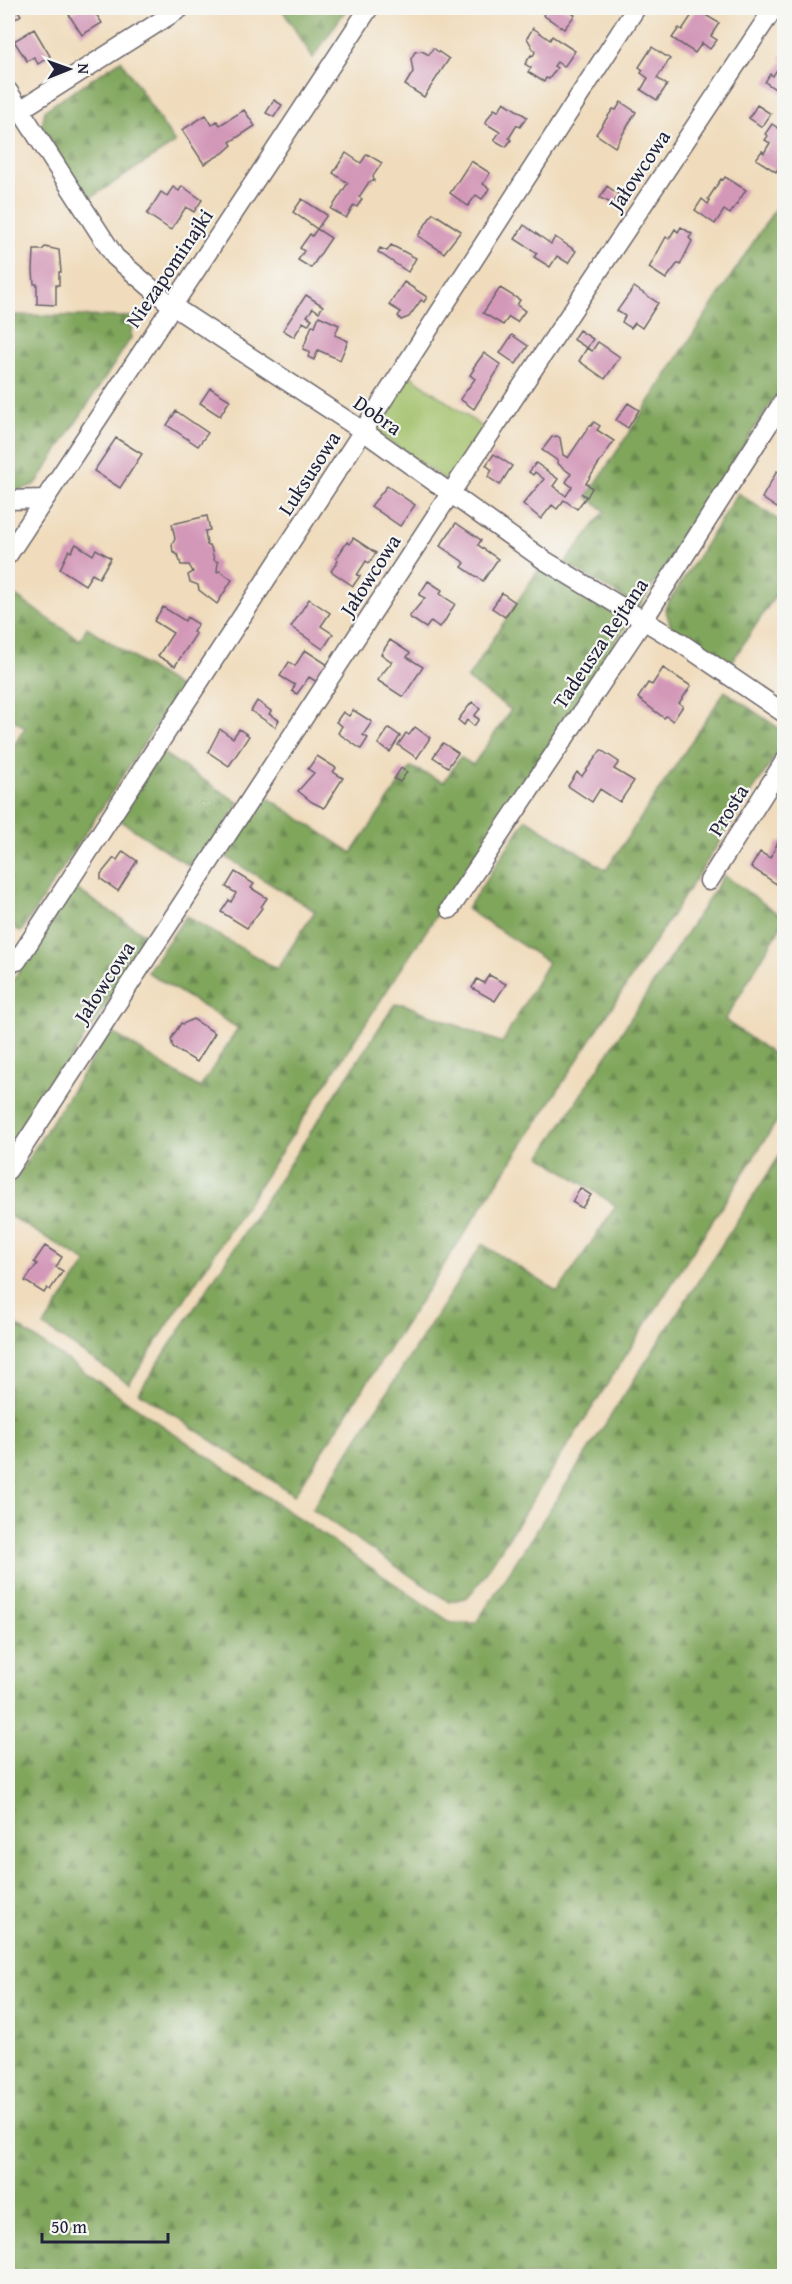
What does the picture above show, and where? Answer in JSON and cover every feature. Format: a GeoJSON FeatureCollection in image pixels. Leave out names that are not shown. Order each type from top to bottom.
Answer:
{"type":"FeatureCollection","features":[{"type":"Feature","properties":{"kind":"street"},"geometry":{"type":"LineString","coordinates":[[17,116],[181,8]]}},
{"type":"Feature","properties":{"kind":"street","name":"Niezapominajki"},"geometry":{"type":"LineString","coordinates":[[8,555],[369,8]]}},
{"type":"Feature","properties":{"kind":"street","name":"Luksusowa"},"geometry":{"type":"LineString","coordinates":[[17,961],[636,8]]}},
{"type":"Feature","properties":{"kind":"street","name":"Jałowcowa"},"geometry":{"type":"LineString","coordinates":[[8,1170],[450,494],[774,8]]}},
{"type":"Feature","properties":{"kind":"street","name":"Dobra"},"geometry":{"type":"LineString","coordinates":[[8,91],[17,116],[115,257],[171,305],[363,431],[544,560],[681,644],[784,713]]}},
{"type":"Feature","properties":{"kind":"street","name":"Tadeusza Rejtana"},"geometry":{"type":"LineString","coordinates":[[450,909],[643,621],[784,400]]}},
{"type":"Feature","properties":{"kind":"street"},"geometry":{"type":"LineString","coordinates":[[8,500],[43,499]]}},
{"type":"Feature","properties":{"kind":"street","name":"Prosta"},"geometry":{"type":"LineString","coordinates":[[709,881],[784,762]]}},
{"type":"Feature","properties":{"kind":"green space"},"geometry":{"type":"Polygon","coordinates":[[[281,8],[347,8],[313,58],[281,8]]]}},
{"type":"Feature","properties":{"kind":"green space"},"geometry":{"type":"Polygon","coordinates":[[[121,60],[175,143],[87,200],[42,126],[45,110],[121,60]]]}},
{"type":"Feature","properties":{"kind":"green space"},"geometry":{"type":"Polygon","coordinates":[[[784,195],[784,383],[639,607],[565,563],[605,511],[587,497],[784,195]]]}},
{"type":"Feature","properties":{"kind":"green space"},"geometry":{"type":"Polygon","coordinates":[[[8,315],[132,317],[131,338],[36,484],[13,493],[8,493],[8,315]]]}},
{"type":"Feature","properties":{"kind":"green space"},"geometry":{"type":"Polygon","coordinates":[[[408,374],[485,429],[448,482],[372,429],[408,374]]]}},
{"type":"Feature","properties":{"kind":"green space"},"geometry":{"type":"Polygon","coordinates":[[[738,493],[784,524],[784,582],[729,666],[671,627],[665,608],[738,493]]]}},
{"type":"Feature","properties":{"kind":"green space"},"geometry":{"type":"Polygon","coordinates":[[[540,567],[628,623],[129,1384],[44,1326],[87,1262],[8,1215],[8,1190],[110,1031],[200,1088],[238,1028],[147,972],[186,916],[277,969],[315,911],[226,857],[264,795],[352,853],[411,767],[444,782],[460,757],[473,765],[511,710],[467,679],[540,567]]]}},
{"type":"Feature","properties":{"kind":"green space"},"geometry":{"type":"Polygon","coordinates":[[[8,591],[80,640],[87,627],[180,688],[21,932],[8,923],[8,754],[25,728],[8,716],[8,591]]]}},
{"type":"Feature","properties":{"kind":"green space"},"geometry":{"type":"Polygon","coordinates":[[[725,691],[784,732],[784,743],[294,1495],[139,1392],[395,1004],[403,1004],[502,1043],[548,962],[467,909],[526,819],[606,870],[725,691]]]}},
{"type":"Feature","properties":{"kind":"green space"},"geometry":{"type":"Polygon","coordinates":[[[161,752],[239,803],[195,870],[118,819],[161,752]]]}},
{"type":"Feature","properties":{"kind":"green space"},"geometry":{"type":"Polygon","coordinates":[[[724,875],[784,918],[725,1020],[784,1062],[784,1110],[481,1580],[468,1597],[449,1602],[312,1509],[482,1244],[558,1292],[616,1206],[541,1156],[724,875]]]}},
{"type":"Feature","properties":{"kind":"green space"},"geometry":{"type":"Polygon","coordinates":[[[73,887],[150,938],[8,1154],[8,988],[73,887]]]}},
{"type":"Feature","properties":{"kind":"green space"},"geometry":{"type":"Polygon","coordinates":[[[784,1149],[784,2276],[8,2276],[8,1320],[452,1623],[476,1623],[784,1149]]]}},
{"type":"Feature","properties":{"kind":"building"},"geometry":{"type":"Polygon","coordinates":[[[8,8],[16,8],[21,15],[8,24],[8,8]]]}},
{"type":"Feature","properties":{"kind":"building"},"geometry":{"type":"Polygon","coordinates":[[[81,8],[98,8],[100,11],[96,14],[102,23],[82,35],[69,15],[81,8]]]}},
{"type":"Feature","properties":{"kind":"building"},"geometry":{"type":"Polygon","coordinates":[[[548,8],[564,8],[575,15],[564,29],[543,15],[548,8]]]}},
{"type":"Feature","properties":{"kind":"building"},"geometry":{"type":"Polygon","coordinates":[[[692,8],[712,8],[707,16],[719,23],[711,36],[717,40],[710,49],[702,43],[695,53],[672,38],[679,28],[682,30],[696,9],[692,8]]]}},
{"type":"Feature","properties":{"kind":"building"},"geometry":{"type":"Polygon","coordinates":[[[533,28],[550,40],[552,36],[575,51],[564,67],[557,62],[554,66],[557,68],[544,82],[528,72],[531,68],[525,64],[535,52],[527,38],[533,28]]]}},
{"type":"Feature","properties":{"kind":"building"},"geometry":{"type":"Polygon","coordinates":[[[34,29],[50,56],[38,64],[34,57],[27,61],[14,41],[34,29]]]}},
{"type":"Feature","properties":{"kind":"building"},"geometry":{"type":"Polygon","coordinates":[[[652,47],[670,59],[657,78],[667,85],[657,100],[641,90],[648,78],[641,73],[643,70],[639,67],[652,47]]]}},
{"type":"Feature","properties":{"kind":"building"},"geometry":{"type":"Polygon","coordinates":[[[433,48],[449,59],[424,97],[405,85],[413,72],[411,59],[415,52],[422,51],[429,55],[433,48]]]}},
{"type":"Feature","properties":{"kind":"building"},"geometry":{"type":"Polygon","coordinates":[[[784,52],[784,95],[765,82],[770,74],[773,76],[783,60],[780,59],[784,52]]]}},
{"type":"Feature","properties":{"kind":"building"},"geometry":{"type":"Polygon","coordinates":[[[274,100],[282,105],[274,117],[266,113],[274,100]]]}},
{"type":"Feature","properties":{"kind":"building"},"geometry":{"type":"Polygon","coordinates":[[[504,102],[527,117],[520,127],[517,125],[506,147],[494,140],[500,132],[485,123],[494,109],[498,111],[504,102]]]}},
{"type":"Feature","properties":{"kind":"building"},"geometry":{"type":"Polygon","coordinates":[[[621,102],[636,112],[615,147],[596,134],[613,109],[616,110],[621,102]]]}},
{"type":"Feature","properties":{"kind":"building"},"geometry":{"type":"Polygon","coordinates":[[[757,105],[771,114],[762,127],[749,118],[757,105]]]}},
{"type":"Feature","properties":{"kind":"building"},"geometry":{"type":"Polygon","coordinates":[[[244,110],[255,126],[230,142],[232,145],[223,153],[204,164],[182,130],[206,115],[212,125],[217,121],[220,125],[244,110]]]}},
{"type":"Feature","properties":{"kind":"building"},"geometry":{"type":"Polygon","coordinates":[[[772,124],[784,132],[784,159],[776,172],[756,159],[762,151],[764,153],[770,143],[765,140],[768,136],[765,134],[772,124]]]}},
{"type":"Feature","properties":{"kind":"building"},"geometry":{"type":"Polygon","coordinates":[[[346,153],[361,163],[367,154],[382,163],[373,176],[374,181],[369,182],[359,197],[362,199],[357,207],[354,205],[346,218],[331,209],[348,183],[333,173],[346,153]]]}},
{"type":"Feature","properties":{"kind":"building"},"geometry":{"type":"Polygon","coordinates":[[[471,161],[490,173],[483,184],[489,188],[482,199],[476,195],[468,206],[450,193],[471,161]]]}},
{"type":"Feature","properties":{"kind":"building"},"geometry":{"type":"Polygon","coordinates":[[[725,177],[746,190],[730,214],[724,210],[715,224],[695,210],[702,199],[708,204],[710,201],[708,199],[721,179],[725,177]]]}},
{"type":"Feature","properties":{"kind":"building"},"geometry":{"type":"Polygon","coordinates":[[[182,186],[202,200],[194,212],[186,207],[171,230],[147,214],[161,192],[167,196],[173,187],[179,191],[182,186]]]}},
{"type":"Feature","properties":{"kind":"building"},"geometry":{"type":"Polygon","coordinates":[[[607,186],[618,194],[613,204],[600,198],[607,186]]]}},
{"type":"Feature","properties":{"kind":"building"},"geometry":{"type":"Polygon","coordinates":[[[302,199],[327,215],[317,229],[293,212],[302,199]]]}},
{"type":"Feature","properties":{"kind":"building"},"geometry":{"type":"Polygon","coordinates":[[[433,213],[461,231],[444,253],[418,236],[433,213]]]}},
{"type":"Feature","properties":{"kind":"building"},"geometry":{"type":"Polygon","coordinates":[[[524,225],[551,244],[555,237],[576,251],[568,263],[557,256],[550,267],[534,257],[537,253],[515,239],[524,225]]]}},
{"type":"Feature","properties":{"kind":"building"},"geometry":{"type":"Polygon","coordinates":[[[681,227],[692,234],[689,238],[692,241],[680,265],[678,263],[666,279],[649,268],[666,237],[669,239],[675,229],[678,232],[681,227]]]}},
{"type":"Feature","properties":{"kind":"building"},"geometry":{"type":"Polygon","coordinates":[[[317,229],[331,238],[311,268],[298,260],[304,251],[300,248],[310,234],[312,236],[317,229]]]}},
{"type":"Feature","properties":{"kind":"building"},"geometry":{"type":"Polygon","coordinates":[[[391,245],[416,258],[408,272],[378,252],[380,248],[387,251],[391,245]]]}},
{"type":"Feature","properties":{"kind":"building"},"geometry":{"type":"Polygon","coordinates":[[[45,247],[59,250],[61,272],[59,272],[59,285],[56,285],[56,305],[37,304],[37,284],[34,284],[33,271],[34,250],[42,250],[45,247]]]}},
{"type":"Feature","properties":{"kind":"building"},"geometry":{"type":"Polygon","coordinates":[[[404,282],[427,297],[424,302],[421,300],[409,317],[401,320],[398,316],[401,312],[389,305],[404,282]]]}},
{"type":"Feature","properties":{"kind":"building"},"geometry":{"type":"Polygon","coordinates":[[[634,287],[658,303],[642,328],[635,323],[631,328],[622,322],[625,316],[617,311],[634,287]]]}},
{"type":"Feature","properties":{"kind":"building"},"geometry":{"type":"Polygon","coordinates":[[[500,288],[520,300],[517,305],[525,311],[517,322],[509,317],[503,325],[483,313],[500,288]]]}},
{"type":"Feature","properties":{"kind":"building"},"geometry":{"type":"Polygon","coordinates":[[[306,295],[323,306],[319,312],[313,308],[307,316],[312,319],[308,325],[303,322],[294,337],[283,330],[306,295]]]}},
{"type":"Feature","properties":{"kind":"building"},"geometry":{"type":"Polygon","coordinates":[[[319,316],[339,325],[335,335],[348,341],[340,360],[318,350],[314,360],[308,357],[310,352],[303,349],[312,325],[315,326],[319,316]]]}},
{"type":"Feature","properties":{"kind":"building"},"geometry":{"type":"Polygon","coordinates":[[[579,330],[593,339],[587,348],[573,339],[579,330]]]}},
{"type":"Feature","properties":{"kind":"building"},"geometry":{"type":"Polygon","coordinates":[[[512,335],[528,346],[516,364],[500,353],[512,335]]]}},
{"type":"Feature","properties":{"kind":"building"},"geometry":{"type":"Polygon","coordinates":[[[598,342],[620,357],[605,379],[579,361],[587,348],[592,351],[598,342]]]}},
{"type":"Feature","properties":{"kind":"building"},"geometry":{"type":"Polygon","coordinates":[[[484,353],[501,365],[474,409],[460,399],[475,379],[470,375],[484,353]]]}},
{"type":"Feature","properties":{"kind":"building"},"geometry":{"type":"Polygon","coordinates":[[[210,388],[230,400],[220,416],[200,403],[210,388]]]}},
{"type":"Feature","properties":{"kind":"building"},"geometry":{"type":"Polygon","coordinates":[[[628,403],[639,410],[628,428],[616,420],[628,403]]]}},
{"type":"Feature","properties":{"kind":"building"},"geometry":{"type":"Polygon","coordinates":[[[176,411],[208,433],[198,446],[167,425],[176,411]]]}},
{"type":"Feature","properties":{"kind":"building"},"geometry":{"type":"Polygon","coordinates":[[[594,422],[600,426],[597,430],[614,441],[586,483],[592,488],[587,497],[581,493],[586,497],[577,509],[564,500],[557,509],[552,505],[541,519],[523,504],[544,479],[535,472],[533,475],[529,472],[536,463],[558,479],[553,486],[566,496],[572,487],[566,482],[571,474],[542,450],[552,437],[557,436],[560,438],[563,455],[568,458],[594,422]]]}},
{"type":"Feature","properties":{"kind":"building"},"geometry":{"type":"Polygon","coordinates":[[[116,438],[142,454],[120,488],[94,471],[116,438]]]}},
{"type":"Feature","properties":{"kind":"building"},"geometry":{"type":"Polygon","coordinates":[[[494,454],[512,466],[500,485],[488,477],[492,470],[486,465],[494,454]]]}},
{"type":"Feature","properties":{"kind":"building"},"geometry":{"type":"Polygon","coordinates":[[[777,471],[784,476],[784,500],[782,499],[777,508],[762,498],[777,471]]]}},
{"type":"Feature","properties":{"kind":"building"},"geometry":{"type":"Polygon","coordinates":[[[387,486],[415,505],[400,526],[371,506],[387,486]]]}},
{"type":"Feature","properties":{"kind":"building"},"geometry":{"type":"Polygon","coordinates":[[[207,516],[210,530],[205,531],[207,545],[211,547],[214,560],[218,562],[217,572],[220,571],[232,580],[217,604],[199,590],[198,585],[190,582],[188,575],[193,572],[189,565],[181,565],[178,555],[173,552],[172,545],[175,539],[172,524],[207,516]]]}},
{"type":"Feature","properties":{"kind":"building"},"geometry":{"type":"Polygon","coordinates":[[[456,523],[481,540],[478,545],[498,559],[483,581],[462,567],[465,563],[440,546],[456,523]]]}},
{"type":"Feature","properties":{"kind":"building"},"geometry":{"type":"Polygon","coordinates":[[[353,538],[376,553],[369,563],[366,561],[353,586],[331,571],[347,542],[350,544],[353,538]]]}},
{"type":"Feature","properties":{"kind":"building"},"geometry":{"type":"Polygon","coordinates":[[[76,544],[93,555],[96,549],[111,558],[99,578],[92,574],[85,585],[60,569],[69,550],[71,552],[76,544]]]}},
{"type":"Feature","properties":{"kind":"building"},"geometry":{"type":"Polygon","coordinates":[[[428,581],[442,590],[440,594],[455,604],[439,627],[431,621],[426,628],[409,617],[425,598],[419,595],[428,581]]]}},
{"type":"Feature","properties":{"kind":"building"},"geometry":{"type":"Polygon","coordinates":[[[502,593],[515,602],[505,617],[492,608],[502,593]]]}},
{"type":"Feature","properties":{"kind":"building"},"geometry":{"type":"Polygon","coordinates":[[[309,599],[330,613],[321,626],[333,634],[323,649],[291,627],[309,599]]]}},
{"type":"Feature","properties":{"kind":"building"},"geometry":{"type":"Polygon","coordinates":[[[163,607],[185,621],[187,617],[198,624],[193,632],[196,634],[175,666],[158,656],[173,633],[154,621],[163,607]]]}},
{"type":"Feature","properties":{"kind":"building"},"geometry":{"type":"Polygon","coordinates":[[[390,640],[410,653],[407,657],[423,667],[403,697],[377,680],[392,662],[381,654],[390,640]]]}},
{"type":"Feature","properties":{"kind":"building"},"geometry":{"type":"Polygon","coordinates":[[[305,650],[328,665],[317,682],[309,677],[297,694],[292,691],[295,685],[280,676],[289,662],[295,666],[305,650]]]}},
{"type":"Feature","properties":{"kind":"building"},"geometry":{"type":"Polygon","coordinates":[[[663,668],[691,686],[679,703],[683,706],[673,721],[666,716],[664,718],[638,698],[648,683],[652,685],[663,668]]]}},
{"type":"Feature","properties":{"kind":"building"},"geometry":{"type":"Polygon","coordinates":[[[257,701],[271,711],[269,714],[279,720],[275,727],[251,711],[257,701]]]}},
{"type":"Feature","properties":{"kind":"building"},"geometry":{"type":"Polygon","coordinates":[[[472,702],[480,709],[474,716],[479,719],[474,726],[467,720],[464,725],[458,720],[472,702]]]}},
{"type":"Feature","properties":{"kind":"building"},"geometry":{"type":"Polygon","coordinates":[[[353,710],[372,722],[363,735],[368,738],[361,749],[338,733],[342,726],[336,722],[343,712],[349,716],[353,710]]]}},
{"type":"Feature","properties":{"kind":"building"},"geometry":{"type":"Polygon","coordinates":[[[415,727],[430,738],[417,758],[398,745],[406,733],[409,735],[415,727]]]}},
{"type":"Feature","properties":{"kind":"building"},"geometry":{"type":"Polygon","coordinates":[[[389,728],[400,736],[390,752],[378,744],[389,728]]]}},
{"type":"Feature","properties":{"kind":"building"},"geometry":{"type":"Polygon","coordinates":[[[220,729],[233,738],[239,729],[249,736],[229,766],[208,752],[220,729]]]}},
{"type":"Feature","properties":{"kind":"building"},"geometry":{"type":"Polygon","coordinates":[[[443,743],[458,753],[448,767],[433,757],[443,743]]]}},
{"type":"Feature","properties":{"kind":"building"},"geometry":{"type":"Polygon","coordinates":[[[601,750],[619,762],[614,769],[634,781],[620,802],[600,789],[592,802],[568,786],[577,772],[582,776],[601,750]]]}},
{"type":"Feature","properties":{"kind":"building"},"geometry":{"type":"Polygon","coordinates":[[[317,756],[336,768],[333,772],[343,778],[324,808],[298,791],[314,773],[308,769],[317,756]]]}},
{"type":"Feature","properties":{"kind":"building"},"geometry":{"type":"Polygon","coordinates":[[[401,768],[407,772],[400,782],[394,779],[401,768]]]}},
{"type":"Feature","properties":{"kind":"building"},"geometry":{"type":"Polygon","coordinates":[[[778,842],[780,844],[784,842],[784,889],[751,867],[760,852],[770,858],[778,842]]]}},
{"type":"Feature","properties":{"kind":"building"},"geometry":{"type":"Polygon","coordinates":[[[123,851],[137,861],[118,891],[101,879],[101,874],[114,858],[117,860],[123,851]]]}},
{"type":"Feature","properties":{"kind":"building"},"geometry":{"type":"Polygon","coordinates":[[[235,872],[254,884],[251,888],[267,898],[247,928],[221,912],[236,893],[226,887],[235,872]]]}},
{"type":"Feature","properties":{"kind":"building"},"geometry":{"type":"Polygon","coordinates":[[[489,975],[506,984],[495,1001],[472,988],[477,979],[484,983],[489,975]]]}},
{"type":"Feature","properties":{"kind":"building"},"geometry":{"type":"Polygon","coordinates":[[[193,1019],[215,1033],[197,1062],[173,1048],[171,1039],[181,1023],[193,1019]]]}},
{"type":"Feature","properties":{"kind":"building"},"geometry":{"type":"Polygon","coordinates":[[[580,1188],[591,1195],[582,1208],[572,1202],[580,1188]]]}},
{"type":"Feature","properties":{"kind":"building"},"geometry":{"type":"Polygon","coordinates":[[[45,1246],[62,1257],[56,1267],[63,1271],[50,1290],[47,1288],[44,1293],[25,1281],[37,1264],[34,1262],[45,1246]]]}}]}
